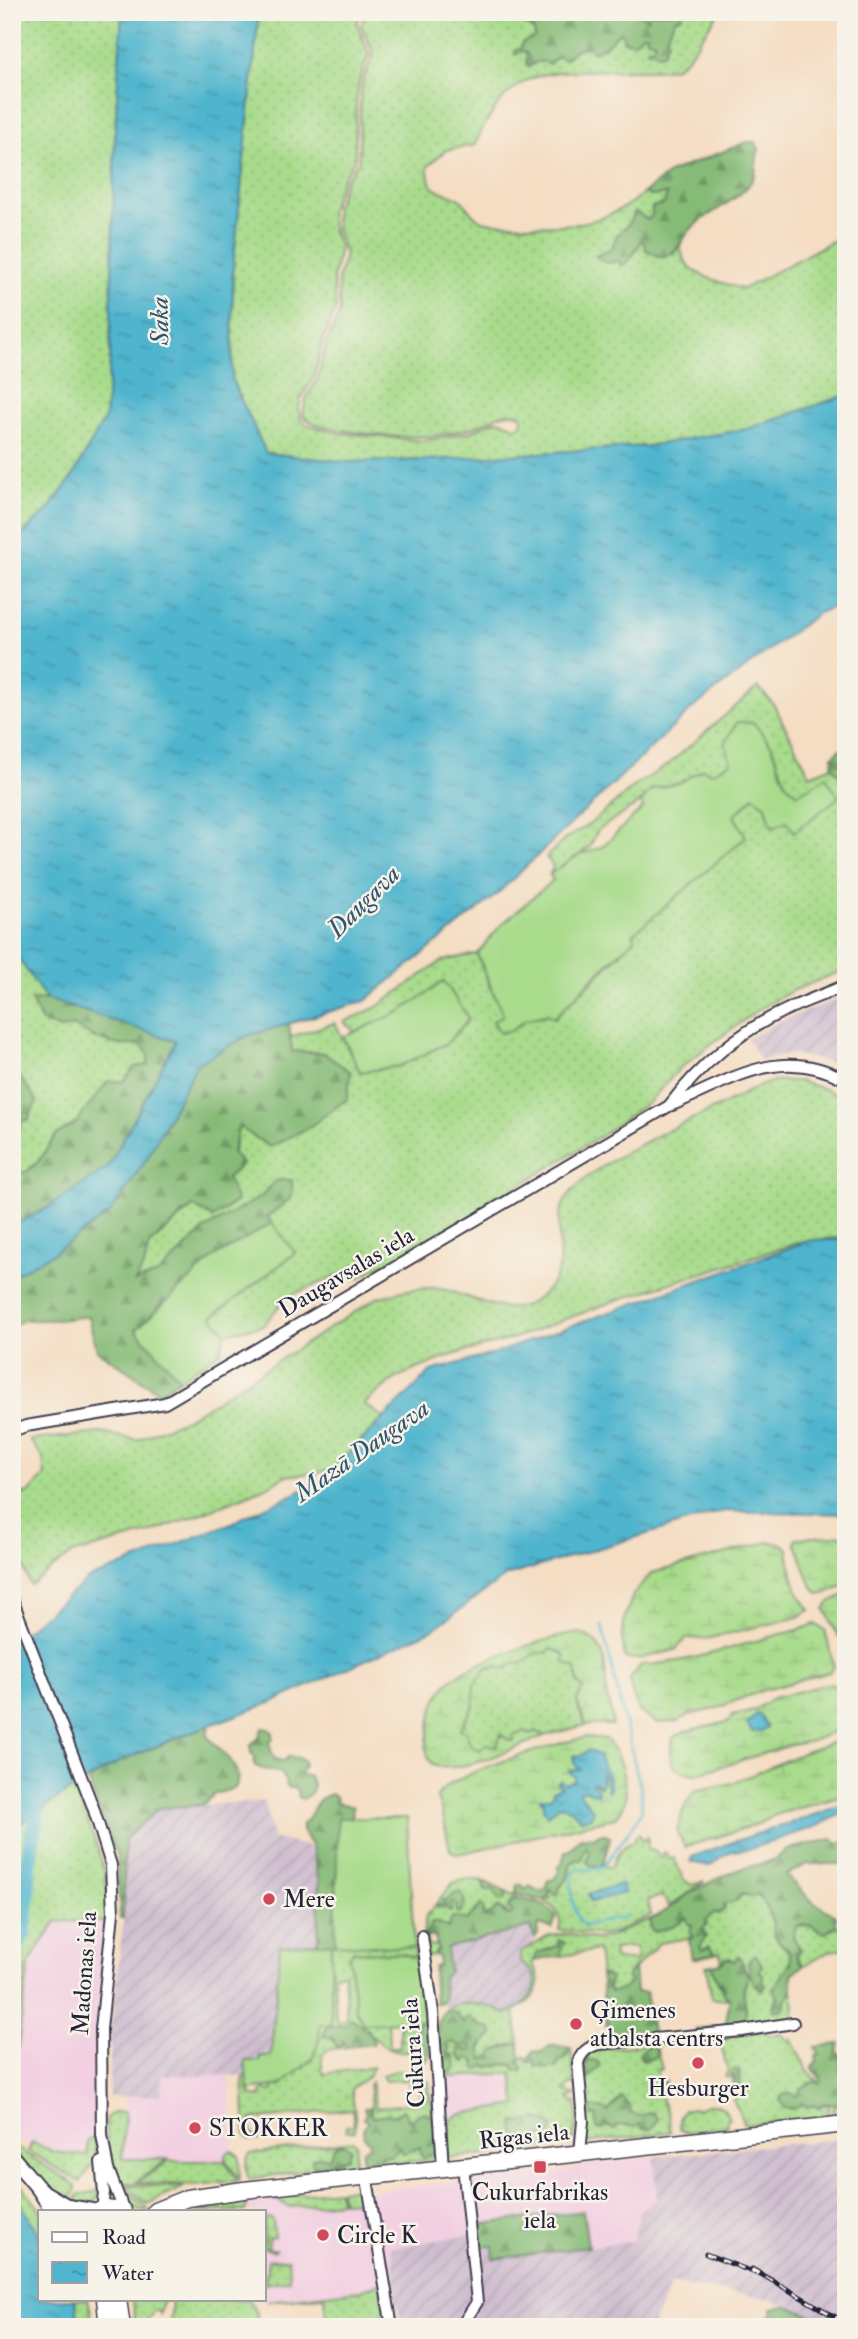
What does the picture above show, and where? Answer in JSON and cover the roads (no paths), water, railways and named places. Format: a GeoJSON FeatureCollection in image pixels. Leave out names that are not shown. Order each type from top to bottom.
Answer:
{"type":"FeatureCollection","features":[{"type":"Feature","properties":{"kind":"highway","name":"Rīgas iela"},"geometry":{"type":"LineString","coordinates":[[157,2210],[181,2199],[207,2195],[846,2124]]}},
{"type":"Feature","properties":{"kind":"highway","name":"Rīgas iela"},"geometry":{"type":"LineString","coordinates":[[174,2210],[207,2195]]}},
{"type":"Feature","properties":{"kind":"highway"},"geometry":{"type":"LineString","coordinates":[[105,2300],[108,2327]]}},
{"type":"Feature","properties":{"kind":"highway"},"geometry":{"type":"LineString","coordinates":[[118,2300],[122,2327]]}},
{"type":"Feature","properties":{"kind":"main road"},"geometry":{"type":"LineString","coordinates":[[12,2157],[52,2210]]}},
{"type":"Feature","properties":{"kind":"main road"},"geometry":{"type":"LineString","coordinates":[[39,2189],[68,2207],[90,2210]]}},
{"type":"Feature","properties":{"kind":"street","name":"Daugavsalas iela"},"geometry":{"type":"LineString","coordinates":[[669,1106],[709,1062],[742,1036],[787,1009],[846,985]]}},
{"type":"Feature","properties":{"kind":"street","name":"Daugavsalas iela"},"geometry":{"type":"LineString","coordinates":[[12,1431],[26,1426],[165,1403],[669,1106],[773,1065],[809,1065],[826,1069],[846,1080]]}},
{"type":"Feature","properties":{"kind":"street","name":"Madonas iela"},"geometry":{"type":"LineString","coordinates":[[12,1600],[93,1807],[112,1875],[113,1913],[101,2029],[101,2169],[104,2193],[98,2210]]}},
{"type":"Feature","properties":{"kind":"street","name":"Cukura iela"},"geometry":{"type":"LineString","coordinates":[[422,1936],[433,2012],[443,2168]]}},
{"type":"Feature","properties":{"kind":"street"},"geometry":{"type":"LineString","coordinates":[[580,2153],[583,2121],[578,2063],[588,2048],[599,2044],[742,2031],[793,2023]]}},
{"type":"Feature","properties":{"kind":"street","name":"Madonas iela"},"geometry":{"type":"LineString","coordinates":[[103,2145],[113,2186],[123,2210]]}},
{"type":"Feature","properties":{"kind":"street"},"geometry":{"type":"LineString","coordinates":[[461,2327],[477,2302],[463,2165]]}},
{"type":"Feature","properties":{"kind":"street"},"geometry":{"type":"LineString","coordinates":[[364,2177],[368,2185],[392,2327]]}},
{"type":"Feature","properties":{"kind":"water"},"geometry":{"type":"Polygon","coordinates":[[[122,12],[259,12],[233,268],[232,380],[266,453],[346,462],[430,460],[647,446],[747,429],[846,395],[846,601],[818,613],[694,707],[495,896],[365,1001],[247,1036],[197,1064],[146,1160],[111,1212],[52,1254],[12,1276],[12,1226],[44,1210],[108,1167],[176,1041],[46,999],[16,955],[12,955],[12,544],[47,511],[73,476],[105,418],[110,362],[115,131],[122,12]]]}},
{"type":"Feature","properties":{"kind":"water","name":"Mazā Daugava"},"geometry":{"type":"Polygon","coordinates":[[[811,1240],[846,1240],[846,1514],[724,1511],[506,1576],[432,1630],[273,1702],[123,1760],[76,1786],[12,1829],[12,1642],[88,1579],[229,1524],[320,1482],[431,1371],[493,1354],[811,1240]]]}},
{"type":"Feature","properties":{"kind":"water"},"geometry":{"type":"Polygon","coordinates":[[[757,1714],[767,1727],[752,1732],[747,1724],[757,1714]]]}},
{"type":"Feature","properties":{"kind":"water"},"geometry":{"type":"Polygon","coordinates":[[[588,1750],[600,1756],[610,1789],[608,1791],[601,1774],[600,1787],[592,1783],[599,1792],[598,1795],[587,1790],[579,1792],[593,1810],[591,1817],[582,1820],[571,1809],[559,1805],[547,1815],[543,1808],[544,1801],[540,1798],[551,1798],[553,1791],[561,1787],[557,1783],[560,1780],[565,1784],[574,1781],[575,1778],[569,1771],[580,1769],[574,1763],[573,1756],[582,1755],[588,1750]]]}},
{"type":"Feature","properties":{"kind":"water"},"geometry":{"type":"Polygon","coordinates":[[[846,1804],[846,1812],[815,1827],[750,1849],[732,1851],[709,1866],[690,1862],[692,1857],[846,1804]]]}},
{"type":"Feature","properties":{"kind":"water"},"geometry":{"type":"Polygon","coordinates":[[[621,1884],[624,1893],[591,1902],[588,1894],[621,1884]]]}},
{"type":"Feature","properties":{"kind":"water"},"geometry":{"type":"Polygon","coordinates":[[[12,2190],[38,2233],[38,2300],[75,2300],[80,2327],[12,2327],[16,2317],[12,2299],[12,2190]]]}},
{"type":"Feature","properties":{"kind":"waterway"},"geometry":{"type":"LineString","coordinates":[[602,1626],[641,1790],[642,1809],[602,1867],[575,1870],[572,1891],[574,1908],[584,1926],[627,1916]]}},
{"type":"Feature","properties":{"kind":"waterway"},"geometry":{"type":"LineString","coordinates":[[12,1956],[23,1934],[27,1902],[29,1859],[37,1811],[32,1792]]}},
{"type":"Feature","properties":{"kind":"railway"},"geometry":{"type":"LineString","coordinates":[[706,2254],[758,2274]]}},
{"type":"Feature","properties":{"kind":"railway"},"geometry":{"type":"LineString","coordinates":[[752,2269],[846,2323]]}},
{"type":"Feature","properties":{"kind":"place","name":"Mere"},"geometry":{"type":"Point","coordinates":[269,1899]}},
{"type":"Feature","properties":{"kind":"place","name":"Ģimenes atbalsta centrs"},"geometry":{"type":"Point","coordinates":[576,2024]}},
{"type":"Feature","properties":{"kind":"place","name":"Hesburger"},"geometry":{"type":"Point","coordinates":[698,2063]}},
{"type":"Feature","properties":{"kind":"place","name":"STOKKER"},"geometry":{"type":"Point","coordinates":[195,2128]}},
{"type":"Feature","properties":{"kind":"place","name":"Cukurfabrikas iela"},"geometry":{"type":"Point","coordinates":[540,2167]}},
{"type":"Feature","properties":{"kind":"place","name":"Circle K"},"geometry":{"type":"Point","coordinates":[323,2235]}},
{"type":"Feature","properties":{"kind":"water label","name":"Saka"},"geometry":{"type":"Point","coordinates":[159,321]}},
{"type":"Feature","properties":{"kind":"water label","name":"Daugava"},"geometry":{"type":"Point","coordinates":[363,901]}}]}
